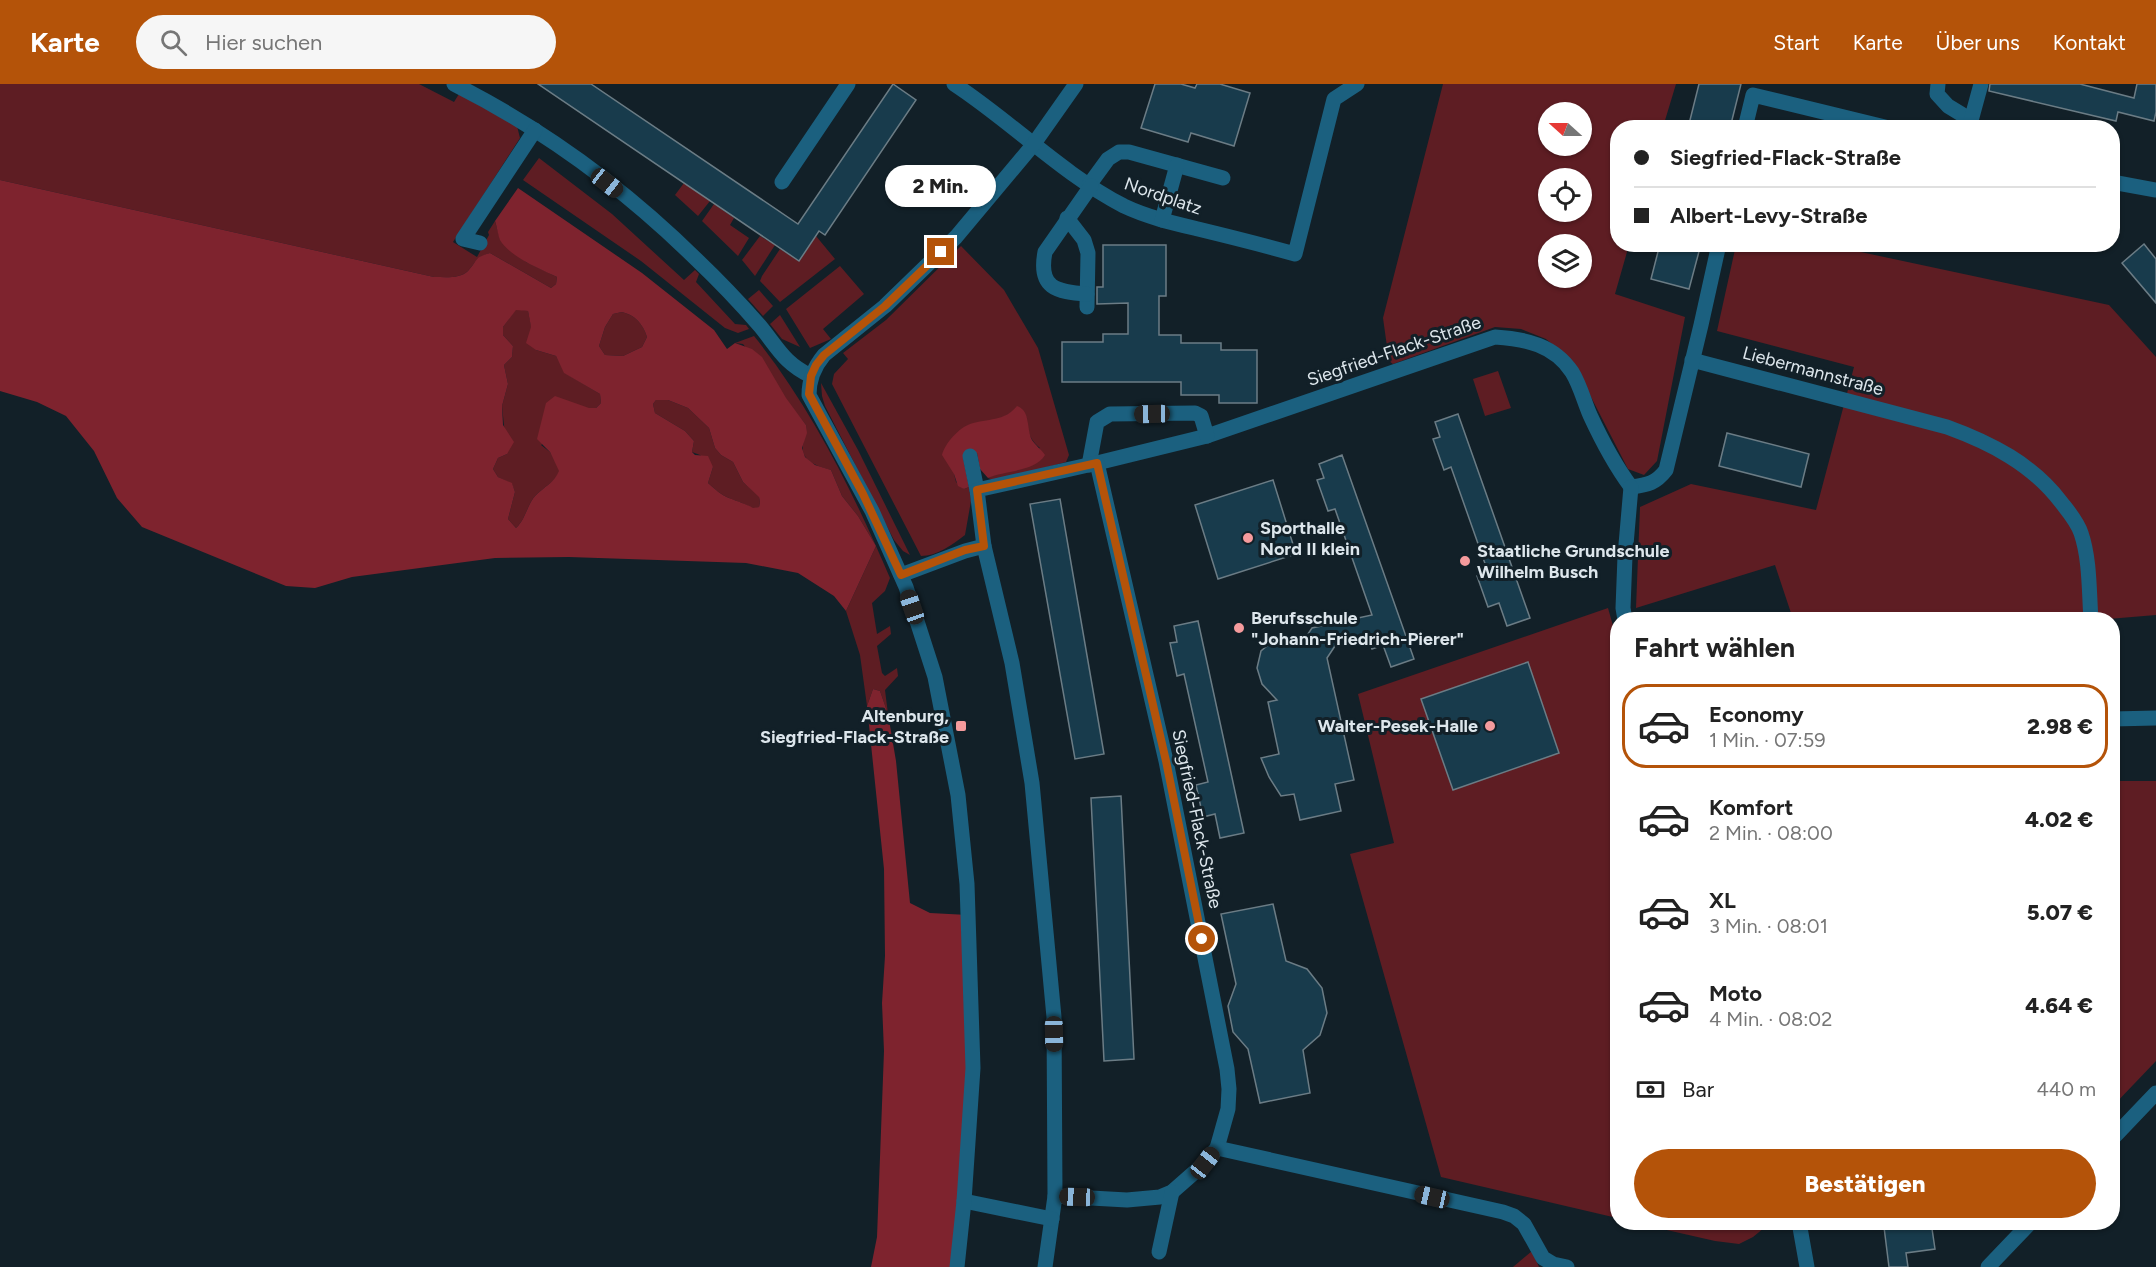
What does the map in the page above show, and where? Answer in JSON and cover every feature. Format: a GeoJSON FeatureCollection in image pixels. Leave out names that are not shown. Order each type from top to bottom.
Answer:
{"type":"FeatureCollection","features":[{"type":"Feature","properties":{"kind":"street"},"geometry":{"type":"LineString","coordinates":[[454,84],[535,130],[595,173],[665,229],[735,298],[784,358],[792,366],[811,376]]}},
{"type":"Feature","properties":{"kind":"street"},"geometry":{"type":"LineString","coordinates":[[782,182],[848,84]]}},
{"type":"Feature","properties":{"kind":"street","name":"Nordplatz"},"geometry":{"type":"LineString","coordinates":[[954,84],[986,105],[1033,145],[1090,185],[1127,207],[1162,220],[1295,254],[1334,99],[1357,84]]}},
{"type":"Feature","properties":{"kind":"street"},"geometry":{"type":"LineString","coordinates":[[957,1267],[973,1068],[965,864],[958,795],[944,717],[934,677],[901,575],[872,511],[809,394],[811,376],[824,355],[885,306],[956,237],[1033,145],[1076,84]]}},
{"type":"Feature","properties":{"kind":"street"},"geometry":{"type":"LineString","coordinates":[[1938,84],[1937,94],[1965,120]]}},
{"type":"Feature","properties":{"kind":"street"},"geometry":{"type":"LineString","coordinates":[[1971,120],[1981,84]]}},
{"type":"Feature","properties":{"kind":"street"},"geometry":{"type":"LineString","coordinates":[[1747,120],[1753,94],[1857,120]]}},
{"type":"Feature","properties":{"kind":"street"},"geometry":{"type":"LineString","coordinates":[[480,243],[463,239],[535,130]]}},
{"type":"Feature","properties":{"kind":"street"},"geometry":{"type":"LineString","coordinates":[[1067,218],[1084,240],[1088,253],[1087,301],[1052,286],[1044,278],[1043,263],[1045,252],[1067,218],[1108,159],[1119,152],[1129,152],[1223,178]]}},
{"type":"Feature","properties":{"kind":"street"},"geometry":{"type":"LineString","coordinates":[[1162,220],[1177,165]]}},
{"type":"Feature","properties":{"kind":"street"},"geometry":{"type":"LineString","coordinates":[[2120,183],[2156,190]]}},
{"type":"Feature","properties":{"kind":"street"},"geometry":{"type":"LineString","coordinates":[[1624,612],[1624,566],[1631,487],[1647,486],[1658,481],[1666,470],[1717,252]]}},
{"type":"Feature","properties":{"kind":"street","name":"Siegfried-Flack-Straße"},"geometry":{"type":"LineString","coordinates":[[977,490],[1153,451],[1207,436],[1478,341],[1496,337],[1528,340],[1546,348],[1563,360],[1573,374],[1603,444],[1631,487]]}},
{"type":"Feature","properties":{"kind":"street","name":"Liebermannstraße"},"geometry":{"type":"LineString","coordinates":[[1692,360],[1947,427],[1977,438],[2016,460],[2048,486],[2071,514],[2080,532],[2085,551],[2090,612]]}},
{"type":"Feature","properties":{"kind":"street"},"geometry":{"type":"LineString","coordinates":[[1093,464],[1097,422],[1110,414],[1194,412],[1201,416],[1207,436]]}},
{"type":"Feature","properties":{"kind":"street"},"geometry":{"type":"LineString","coordinates":[[970,456],[984,546],[1012,663],[1032,783],[1054,1017],[1055,1196],[1045,1267]]}},
{"type":"Feature","properties":{"kind":"street","name":"Siegfried-Flack-Straße"},"geometry":{"type":"LineString","coordinates":[[1055,1196],[1127,1200],[1160,1197],[1172,1192],[1205,1163],[1218,1144],[1228,1109],[1227,1069],[1181,831],[1128,597],[1093,464]]}},
{"type":"Feature","properties":{"kind":"street"},"geometry":{"type":"LineString","coordinates":[[901,575],[965,550],[984,546]]}},
{"type":"Feature","properties":{"kind":"street"},"geometry":{"type":"LineString","coordinates":[[2120,719],[2156,718]]}},
{"type":"Feature","properties":{"kind":"street"},"geometry":{"type":"LineString","coordinates":[[2120,1131],[2156,1093]]}},
{"type":"Feature","properties":{"kind":"street"},"geometry":{"type":"LineString","coordinates":[[1218,1144],[1503,1212],[1514,1216],[1524,1224],[1543,1258],[1553,1264],[1568,1267]]}},
{"type":"Feature","properties":{"kind":"street"},"geometry":{"type":"LineString","coordinates":[[1159,1252],[1172,1192]]}},
{"type":"Feature","properties":{"kind":"street"},"geometry":{"type":"LineString","coordinates":[[964,1201],[1052,1219]]}},
{"type":"Feature","properties":{"kind":"street"},"geometry":{"type":"LineString","coordinates":[[1800,1230],[1807,1267]]}},
{"type":"Feature","properties":{"kind":"street"},"geometry":{"type":"LineString","coordinates":[[1988,1267],[2023,1230]]}},
{"type":"Feature","properties":{"kind":"shaded area"},"geometry":{"type":"Polygon","coordinates":[[[0,84],[419,84],[454,102],[459,94],[517,126],[520,138],[453,242],[477,257],[495,221],[500,239],[526,262],[557,277],[556,284],[551,288],[490,253],[478,258],[465,274],[434,277],[0,180],[0,84]]]}},
{"type":"Feature","properties":{"kind":"shaded area"},"geometry":{"type":"Polygon","coordinates":[[[1443,84],[1676,84],[1665,120],[1610,120],[1610,252],[1627,252],[1615,294],[1685,317],[1657,461],[1644,475],[1628,469],[1573,362],[1546,339],[1521,329],[1495,327],[1393,364],[1389,361],[1383,318],[1443,84]]]}},
{"type":"Feature","properties":{"kind":"shaded area"},"geometry":{"type":"Polygon","coordinates":[[[539,158],[612,214],[684,280],[695,270],[699,274],[696,282],[735,324],[746,325],[749,329],[738,333],[725,328],[641,261],[523,180],[539,158]]]}},
{"type":"Feature","properties":{"kind":"shaded area"},"geometry":{"type":"Polygon","coordinates":[[[0,180],[434,277],[465,274],[478,258],[490,253],[551,288],[556,284],[557,277],[518,257],[499,238],[495,221],[518,188],[642,273],[714,330],[727,349],[735,343],[752,349],[762,357],[786,398],[806,425],[807,433],[802,448],[805,457],[815,465],[831,470],[842,496],[858,516],[876,546],[846,611],[834,596],[798,573],[746,563],[569,557],[495,558],[352,577],[315,588],[286,586],[142,527],[117,498],[94,451],[66,416],[37,402],[0,391],[0,180]],[[516,310],[503,327],[503,335],[513,346],[512,357],[504,365],[508,384],[502,406],[503,425],[514,442],[507,454],[498,458],[493,469],[498,477],[512,483],[515,492],[508,519],[516,528],[533,499],[559,471],[550,452],[537,439],[546,403],[555,396],[589,408],[596,408],[601,403],[600,394],[564,373],[556,356],[536,350],[526,343],[531,327],[528,311],[516,310]],[[622,312],[613,314],[605,327],[599,346],[605,355],[623,356],[642,347],[647,337],[638,321],[622,312]],[[656,400],[653,404],[655,413],[685,431],[694,441],[692,452],[695,455],[708,456],[713,467],[708,483],[726,497],[753,508],[759,507],[759,497],[743,482],[733,462],[721,455],[715,448],[709,428],[688,408],[668,400],[656,400]]]}},
{"type":"Feature","properties":{"kind":"shaded area"},"geometry":{"type":"Polygon","coordinates":[[[684,183],[710,201],[698,216],[675,195],[684,183]]]}},
{"type":"Feature","properties":{"kind":"shaded area"},"geometry":{"type":"Polygon","coordinates":[[[714,204],[734,218],[730,225],[749,238],[738,256],[702,221],[714,204]]]}},
{"type":"Feature","properties":{"kind":"shaded area"},"geometry":{"type":"Polygon","coordinates":[[[760,236],[775,245],[755,276],[742,260],[760,236]]]}},
{"type":"Feature","properties":{"kind":"shaded area"},"geometry":{"type":"Polygon","coordinates":[[[816,236],[835,259],[780,302],[760,281],[762,276],[780,249],[799,261],[816,236]]]}},
{"type":"Feature","properties":{"kind":"shaded area"},"geometry":{"type":"Polygon","coordinates":[[[961,246],[1004,290],[1038,348],[1069,455],[1066,462],[995,481],[988,478],[1040,448],[1030,435],[1027,418],[1014,410],[1001,419],[969,425],[954,474],[956,482],[964,489],[969,487],[971,501],[965,535],[939,552],[921,556],[832,384],[834,374],[848,359],[843,353],[886,320],[961,246]]]}},
{"type":"Feature","properties":{"kind":"shaded area"},"geometry":{"type":"Polygon","coordinates":[[[1734,252],[1861,252],[2109,305],[2156,357],[2156,615],[2120,618],[2120,612],[1791,612],[1775,565],[1636,608],[1640,507],[1691,484],[1816,510],[1854,367],[1717,331],[1734,252]]]}},
{"type":"Feature","properties":{"kind":"shaded area"},"geometry":{"type":"Polygon","coordinates":[[[840,266],[864,294],[823,329],[831,339],[810,348],[786,309],[840,266]]]}},
{"type":"Feature","properties":{"kind":"shaded area"},"geometry":{"type":"Polygon","coordinates":[[[759,290],[773,306],[763,316],[748,299],[759,290]]]}},
{"type":"Feature","properties":{"kind":"shaded area"},"geometry":{"type":"Polygon","coordinates":[[[516,309],[528,311],[536,350],[556,356],[565,373],[600,394],[601,403],[596,408],[589,408],[541,445],[550,452],[560,471],[533,499],[516,528],[508,519],[515,492],[512,484],[498,477],[493,469],[498,458],[507,454],[502,406],[508,384],[504,365],[512,357],[513,346],[503,335],[503,327],[516,309]]]}},
{"type":"Feature","properties":{"kind":"shaded area"},"geometry":{"type":"Polygon","coordinates":[[[622,312],[638,321],[647,337],[642,347],[623,356],[605,355],[599,346],[605,327],[613,314],[622,312]]]}},
{"type":"Feature","properties":{"kind":"shaded area"},"geometry":{"type":"Polygon","coordinates":[[[780,315],[800,347],[782,339],[770,324],[780,315]]]}},
{"type":"Feature","properties":{"kind":"shaded area"},"geometry":{"type":"Polygon","coordinates":[[[754,336],[795,392],[813,422],[876,546],[858,516],[842,496],[831,470],[816,465],[804,455],[806,425],[743,344],[735,343],[754,336]]]}},
{"type":"Feature","properties":{"kind":"shaded area"},"geometry":{"type":"Polygon","coordinates":[[[1498,371],[1511,408],[1485,416],[1473,379],[1498,371]]]}},
{"type":"Feature","properties":{"kind":"shaded area"},"geometry":{"type":"Polygon","coordinates":[[[821,383],[858,450],[910,555],[903,551],[894,540],[825,406],[821,383]]]}},
{"type":"Feature","properties":{"kind":"shaded area"},"geometry":{"type":"Polygon","coordinates":[[[656,400],[668,400],[688,408],[709,428],[715,448],[721,455],[733,462],[743,482],[759,496],[759,507],[753,509],[726,497],[708,483],[713,467],[700,455],[692,452],[694,441],[685,431],[655,413],[653,404],[656,400]]]}},
{"type":"Feature","properties":{"kind":"shaded area"},"geometry":{"type":"Polygon","coordinates":[[[1017,406],[1026,416],[1032,440],[1045,455],[1040,461],[1027,468],[988,478],[980,469],[977,453],[963,457],[969,487],[964,489],[958,486],[954,474],[942,455],[949,441],[966,426],[1007,415],[1017,406]]]}},
{"type":"Feature","properties":{"kind":"shaded area"},"geometry":{"type":"Polygon","coordinates":[[[876,546],[890,578],[885,591],[872,603],[877,634],[890,626],[891,634],[877,646],[882,673],[885,676],[897,668],[898,676],[885,690],[888,714],[880,691],[873,689],[867,706],[860,655],[846,611],[876,546]]]}},
{"type":"Feature","properties":{"kind":"shaded area"},"geometry":{"type":"Polygon","coordinates":[[[1608,608],[1610,615],[1610,1216],[1441,1177],[1350,854],[1394,843],[1358,694],[1608,608]]]}},
{"type":"Feature","properties":{"kind":"shaded area"},"geometry":{"type":"Polygon","coordinates":[[[873,689],[880,691],[888,714],[896,761],[910,903],[930,913],[968,915],[973,1068],[957,1267],[871,1267],[877,1237],[885,956],[884,869],[867,706],[873,689]]]}},
{"type":"Feature","properties":{"kind":"shaded area"},"geometry":{"type":"Polygon","coordinates":[[[2120,781],[2156,781],[2156,1061],[2120,1099],[2120,781]]]}},
{"type":"Feature","properties":{"kind":"shaded area"},"geometry":{"type":"Polygon","coordinates":[[[1667,1230],[1762,1230],[1739,1244],[1667,1230]]]}},
{"type":"Feature","properties":{"kind":"shaded area"},"geometry":{"type":"Polygon","coordinates":[[[1532,1251],[1539,1267],[1513,1267],[1532,1251]]]}},
{"type":"Feature","properties":{"kind":"building"},"geometry":{"type":"Polygon","coordinates":[[[538,84],[591,84],[798,224],[893,84],[916,100],[825,235],[819,231],[799,261],[538,84]]]}},
{"type":"Feature","properties":{"kind":"building"},"geometry":{"type":"Polygon","coordinates":[[[1155,84],[1181,84],[1195,88],[1197,84],[1220,84],[1250,93],[1234,146],[1191,133],[1188,142],[1141,128],[1155,84]]]}},
{"type":"Feature","properties":{"kind":"building"},"geometry":{"type":"Polygon","coordinates":[[[1699,84],[1741,84],[1732,120],[1690,120],[1699,84]]]}},
{"type":"Feature","properties":{"kind":"building"},"geometry":{"type":"Polygon","coordinates":[[[1990,84],[2080,84],[2134,98],[2137,84],[2156,84],[2156,112],[2154,121],[2118,112],[2116,120],[2112,120],[1989,91],[1990,84]]]}},
{"type":"Feature","properties":{"kind":"building"},"geometry":{"type":"Polygon","coordinates":[[[2144,244],[2156,259],[2156,303],[2122,263],[2144,244]]]}},
{"type":"Feature","properties":{"kind":"building"},"geometry":{"type":"Polygon","coordinates":[[[1103,245],[1166,245],[1166,296],[1159,296],[1159,335],[1181,335],[1181,343],[1221,343],[1221,350],[1257,350],[1257,403],[1219,403],[1219,395],[1181,395],[1181,382],[1062,382],[1062,342],[1103,342],[1103,334],[1128,334],[1128,303],[1097,304],[1097,287],[1103,287],[1103,245]]]}},
{"type":"Feature","properties":{"kind":"building"},"geometry":{"type":"Polygon","coordinates":[[[1658,252],[1699,252],[1689,289],[1651,279],[1658,252]]]}},
{"type":"Feature","properties":{"kind":"building"},"geometry":{"type":"Polygon","coordinates":[[[1458,414],[1530,618],[1507,626],[1499,603],[1488,607],[1477,576],[1488,572],[1451,467],[1444,470],[1433,439],[1440,437],[1435,422],[1458,414]]]}},
{"type":"Feature","properties":{"kind":"building"},"geometry":{"type":"Polygon","coordinates":[[[1727,433],[1809,454],[1801,487],[1719,466],[1727,433]]]}},
{"type":"Feature","properties":{"kind":"building"},"geometry":{"type":"Polygon","coordinates":[[[1342,455],[1414,659],[1391,667],[1383,645],[1372,649],[1366,634],[1339,640],[1327,658],[1354,780],[1335,784],[1341,811],[1300,820],[1294,794],[1281,796],[1261,758],[1279,754],[1268,702],[1277,700],[1262,684],[1257,668],[1261,651],[1274,640],[1290,637],[1304,640],[1312,628],[1372,615],[1335,509],[1328,511],[1317,480],[1324,478],[1319,464],[1342,455]]]}},
{"type":"Feature","properties":{"kind":"building","name":"Sporthalle Nord II klein"},"geometry":{"type":"Polygon","coordinates":[[[1273,480],[1296,554],[1218,579],[1195,505],[1273,480]]]}},
{"type":"Feature","properties":{"kind":"building"},"geometry":{"type":"Polygon","coordinates":[[[1060,499],[1104,754],[1075,759],[1030,504],[1060,499]]]}},
{"type":"Feature","properties":{"kind":"building"},"geometry":{"type":"Polygon","coordinates":[[[1198,621],[1244,833],[1220,838],[1215,814],[1203,817],[1196,785],[1208,782],[1184,674],[1177,676],[1170,643],[1177,642],[1174,626],[1198,621]]]}},
{"type":"Feature","properties":{"kind":"building","name":"Walter-Pesek-Halle"},"geometry":{"type":"Polygon","coordinates":[[[1528,662],[1559,753],[1453,790],[1421,699],[1528,662]]]}},
{"type":"Feature","properties":{"kind":"building"},"geometry":{"type":"Polygon","coordinates":[[[1121,796],[1134,1059],[1104,1061],[1091,798],[1121,796]]]}},
{"type":"Feature","properties":{"kind":"building"},"geometry":{"type":"Polygon","coordinates":[[[1273,904],[1286,961],[1307,969],[1322,988],[1327,1013],[1320,1035],[1303,1050],[1310,1093],[1260,1103],[1248,1049],[1233,1032],[1228,1006],[1236,984],[1221,914],[1273,904]]]}},
{"type":"Feature","properties":{"kind":"building"},"geometry":{"type":"Polygon","coordinates":[[[1884,1230],[1932,1230],[1935,1249],[1906,1253],[1908,1267],[1889,1267],[1884,1230]]]}},
{"type":"Feature","properties":{"kind":"place","name":"Sporthalle Nord II klein"},"geometry":{"type":"Point","coordinates":[1248,538]}},
{"type":"Feature","properties":{"kind":"place","name":"Staatliche Grundschule Wilhelm Busch"},"geometry":{"type":"Point","coordinates":[1465,561]}},
{"type":"Feature","properties":{"kind":"place","name":"Berufsschule \"Johann-Friedrich-Pierer\""},"geometry":{"type":"Point","coordinates":[1239,628]}},
{"type":"Feature","properties":{"kind":"place","name":"Altenburg, Siegfried-Flack-Straße"},"geometry":{"type":"Point","coordinates":[961,726]}},
{"type":"Feature","properties":{"kind":"place","name":"Walter-Pesek-Halle"},"geometry":{"type":"Point","coordinates":[1490,726]}},
{"type":"Feature","properties":{"kind":"route"},"geometry":{"type":"LineString","coordinates":[[941,252],[885,306],[824,355],[811,376],[809,394],[872,511],[901,575],[965,550],[984,546],[977,490],[1097,463],[1166,761],[1202,939]]}}]}
